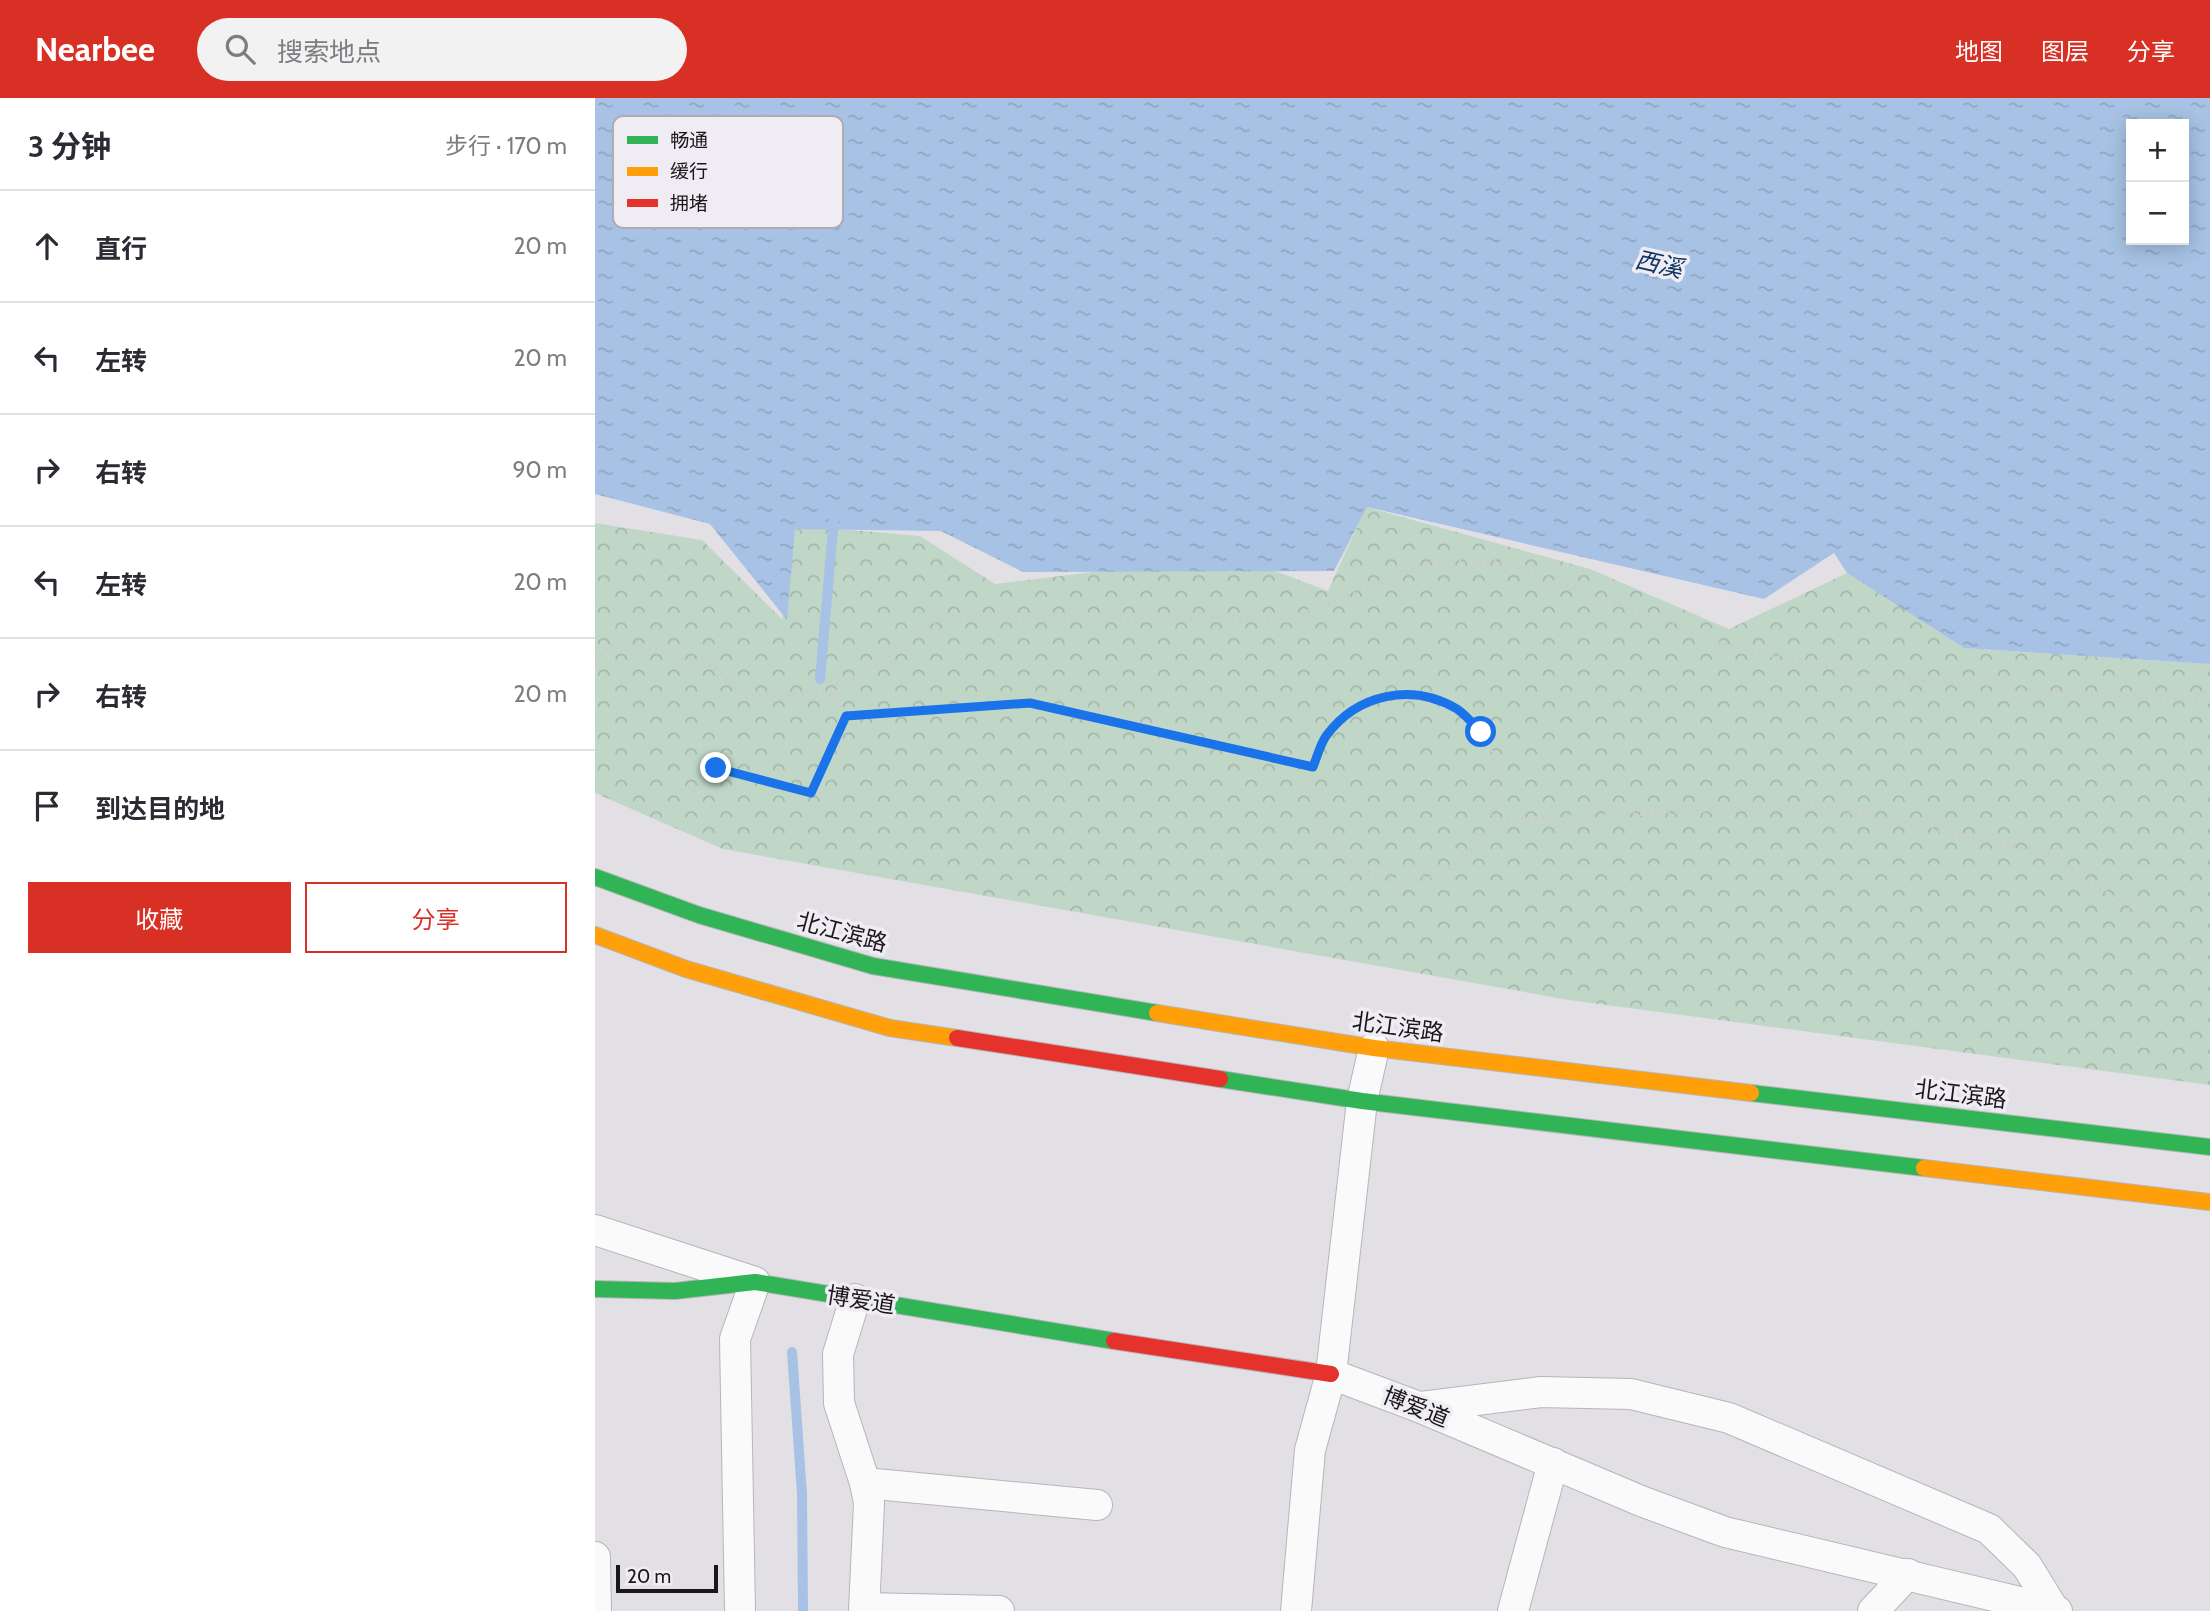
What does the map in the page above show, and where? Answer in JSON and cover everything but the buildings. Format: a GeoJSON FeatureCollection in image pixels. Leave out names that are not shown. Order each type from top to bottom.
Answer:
{"type":"FeatureCollection","features":[{"type":"Feature","properties":{"kind":"main road","name":"北江滨路"},"geometry":{"type":"LineString","coordinates":[[595,877],[699,915],[873,967],[1374,1048],[2210,1147]]}},
{"type":"Feature","properties":{"kind":"main road"},"geometry":{"type":"LineString","coordinates":[[595,934],[687,969],[890,1028],[1362,1101],[2210,1202]]}},
{"type":"Feature","properties":{"kind":"main road","name":"博爱道"},"geometry":{"type":"LineString","coordinates":[[595,1289],[675,1291],[755,1282],[1331,1374]]}},
{"type":"Feature","properties":{"kind":"street"},"geometry":{"type":"LineString","coordinates":[[1296,1611],[1310,1450],[1331,1374],[1362,1101],[1374,1048]]}},
{"type":"Feature","properties":{"kind":"street","name":"博爱道"},"geometry":{"type":"LineString","coordinates":[[595,1230],[755,1282]]}},
{"type":"Feature","properties":{"kind":"street"},"geometry":{"type":"LineString","coordinates":[[740,1611],[735,1339],[755,1282]]}},
{"type":"Feature","properties":{"kind":"street"},"geometry":{"type":"LineString","coordinates":[[855,1299],[838,1354],[839,1403],[869,1503],[864,1609],[999,1611]]}},
{"type":"Feature","properties":{"kind":"street","name":"博爱道"},"geometry":{"type":"LineString","coordinates":[[1331,1374],[1419,1407],[1640,1501],[1725,1532],[2056,1611]]}},
{"type":"Feature","properties":{"kind":"street"},"geometry":{"type":"LineString","coordinates":[[1419,1407],[1541,1392],[1631,1394],[1729,1418],[1989,1529],[2028,1566],[2056,1611]]}},
{"type":"Feature","properties":{"kind":"street"},"geometry":{"type":"LineString","coordinates":[[1513,1611],[1553,1463]]}},
{"type":"Feature","properties":{"kind":"street"},"geometry":{"type":"LineString","coordinates":[[865,1483],[1097,1505]]}},
{"type":"Feature","properties":{"kind":"street"},"geometry":{"type":"LineString","coordinates":[[595,1557],[596,1611]]}},
{"type":"Feature","properties":{"kind":"street"},"geometry":{"type":"LineString","coordinates":[[1873,1611],[1908,1574]]}},
{"type":"Feature","properties":{"kind":"path"},"geometry":{"type":"LineString","coordinates":[[595,660],[618,639],[713,665],[743,696],[832,694],[943,617],[1293,618],[1436,560],[1505,562],[1728,646],[1879,678],[2210,702]]}},
{"type":"Feature","properties":{"kind":"path"},"geometry":{"type":"LineString","coordinates":[[832,694],[846,716]]}},
{"type":"Feature","properties":{"kind":"path"},"geometry":{"type":"LineString","coordinates":[[1401,694],[1431,697],[1459,710],[1481,732],[1495,760],[1499,789],[1493,820],[1477,847],[1453,867],[1425,879],[1393,881],[1363,872],[1338,853],[1319,828],[1311,798],[1313,767],[1324,738],[1345,715],[1371,699],[1401,694]]}},
{"type":"Feature","properties":{"kind":"path"},"geometry":{"type":"LineString","coordinates":[[846,716],[1030,703],[1313,767]]}},
{"type":"Feature","properties":{"kind":"path"},"geometry":{"type":"LineString","coordinates":[[689,796],[716,768],[811,793],[846,716]]}},
{"type":"Feature","properties":{"kind":"path"},"geometry":{"type":"LineString","coordinates":[[1493,820],[1822,806],[2047,852],[2210,964]]}},
{"type":"Feature","properties":{"kind":"green space"},"geometry":{"type":"Polygon","coordinates":[[[1366,507],[1590,569],[1729,629],[1847,573],[1964,648],[2210,664],[2210,1085],[1569,1000],[723,849],[595,793],[595,523],[702,540],[783,620],[771,523],[920,536],[995,584],[1233,555],[1328,591],[1366,507]]]}},
{"type":"Feature","properties":{"kind":"water","name":"西溪"},"geometry":{"type":"Polygon","coordinates":[[[595,98],[2210,98],[2210,664],[1964,648],[1847,573],[1834,553],[1764,599],[1367,507],[1334,571],[1023,572],[941,531],[795,529],[787,620],[710,524],[595,494],[595,98]]]}},
{"type":"Feature","properties":{"kind":"waterway"},"geometry":{"type":"LineString","coordinates":[[820,679],[834,518]]}},
{"type":"Feature","properties":{"kind":"waterway"},"geometry":{"type":"LineString","coordinates":[[792,1352],[802,1494],[803,1611]]}},
{"type":"Feature","properties":{"kind":"traffic: fast"},"geometry":{"type":"LineString","coordinates":[[595,877],[699,915],[873,966],[1157,1013]]}},
{"type":"Feature","properties":{"kind":"traffic: fast"},"geometry":{"type":"LineString","coordinates":[[1220,1079],[1362,1101],[1924,1168]]}},
{"type":"Feature","properties":{"kind":"traffic: fast"},"geometry":{"type":"LineString","coordinates":[[1751,1093],[2210,1147]]}},
{"type":"Feature","properties":{"kind":"traffic: fast"},"geometry":{"type":"LineString","coordinates":[[595,1289],[675,1291],[755,1282],[1114,1341]]}},
{"type":"Feature","properties":{"kind":"traffic: slow"},"geometry":{"type":"LineString","coordinates":[[595,935],[686,969],[890,1028],[957,1038]]}},
{"type":"Feature","properties":{"kind":"traffic: slow"},"geometry":{"type":"LineString","coordinates":[[1157,1013],[1374,1048],[1751,1093]]}},
{"type":"Feature","properties":{"kind":"traffic: slow"},"geometry":{"type":"LineString","coordinates":[[1924,1168],[2210,1202]]}},
{"type":"Feature","properties":{"kind":"traffic: jam"},"geometry":{"type":"LineString","coordinates":[[957,1038],[1220,1079]]}},
{"type":"Feature","properties":{"kind":"traffic: jam"},"geometry":{"type":"LineString","coordinates":[[1114,1341],[1331,1374]]}},
{"type":"Feature","properties":{"kind":"route"},"geometry":{"type":"LineString","coordinates":[[716,768],[811,793],[846,716],[1030,703],[1313,767],[1324,738],[1345,715],[1371,699],[1401,694],[1431,697],[1459,710],[1481,732]]}}]}
